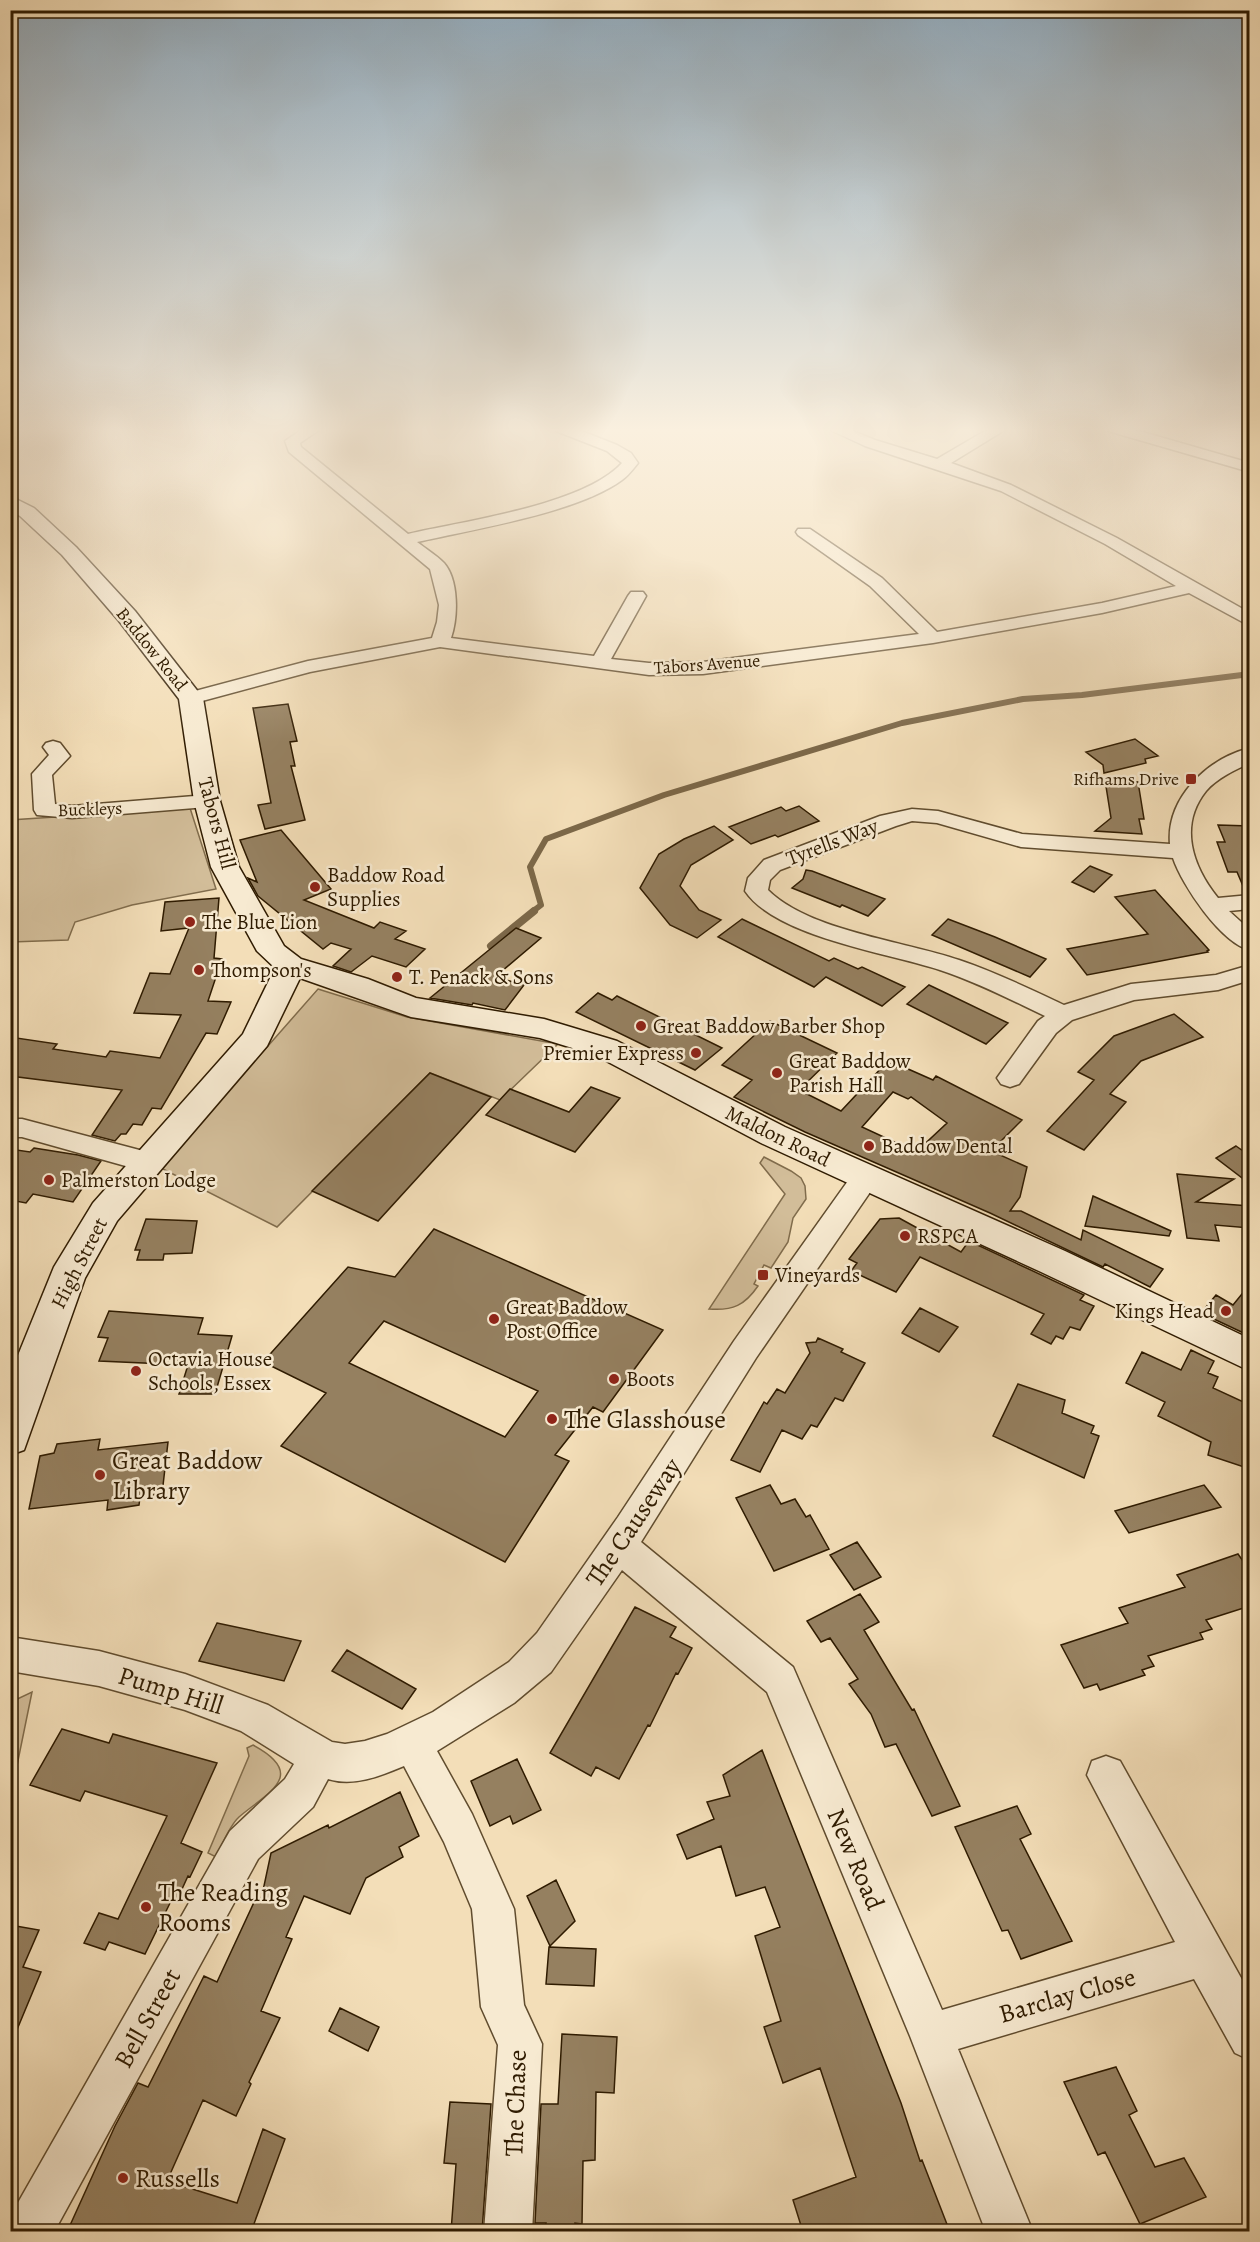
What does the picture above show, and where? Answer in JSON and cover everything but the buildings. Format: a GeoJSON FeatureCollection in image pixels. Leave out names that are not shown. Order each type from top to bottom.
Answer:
{"type":"FeatureCollection","features":[{"type":"Feature","properties":{"kind":"street","name":"Baddow Road"},"geometry":{"type":"LineString","coordinates":[[49,533],[69,551],[127,616],[191,698]]}},
{"type":"Feature","properties":{"kind":"street"},"geometry":{"type":"LineString","coordinates":[[395,533],[438,567],[448,595],[448,621],[440,642]]}},
{"type":"Feature","properties":{"kind":"street"},"geometry":{"type":"LineString","coordinates":[[404,540],[435,533]]}},
{"type":"Feature","properties":{"kind":"street"},"geometry":{"type":"LineString","coordinates":[[805,533],[876,582],[933,638]]}},
{"type":"Feature","properties":{"kind":"street"},"geometry":{"type":"LineString","coordinates":[[1094,533],[1189,588],[1247,617]]}},
{"type":"Feature","properties":{"kind":"street","name":"Tabors Avenue"},"geometry":{"type":"LineString","coordinates":[[191,698],[308,667],[440,642],[598,664],[649,669],[703,668],[933,638],[1102,608],[1189,588]]}},
{"type":"Feature","properties":{"kind":"street"},"geometry":{"type":"LineString","coordinates":[[598,664],[637,597]]}},
{"type":"Feature","properties":{"kind":"street","name":"Tabors Hill"},"geometry":{"type":"LineString","coordinates":[[191,698],[207,801],[225,867],[272,951],[291,966]]}},
{"type":"Feature","properties":{"kind":"street","name":"Buckleys"},"geometry":{"type":"LineString","coordinates":[[53,747],[60,756],[42,774],[45,810],[72,812],[207,801]]}},
{"type":"Feature","properties":{"kind":"street"},"geometry":{"type":"LineString","coordinates":[[1250,753],[1200,785],[1191,798],[1181,821],[1179,837],[1187,871],[1197,889],[1250,943]]}},
{"type":"Feature","properties":{"kind":"street","name":"Tyrells Way"},"geometry":{"type":"LineString","coordinates":[[1063,1014],[950,965],[811,924],[775,909],[761,900],[756,891],[759,878],[772,865],[888,821],[912,815],[938,817],[1021,840],[1182,852]]}},
{"type":"Feature","properties":{"kind":"street"},"geometry":{"type":"LineString","coordinates":[[1212,906],[1250,902]]}},
{"type":"Feature","properties":{"kind":"street","name":"High Street"},"geometry":{"type":"LineString","coordinates":[[10,1438],[16,1412],[67,1277],[105,1212],[256,1039],[291,966]]}},
{"type":"Feature","properties":{"kind":"street","name":"Maldon Road"},"geometry":{"type":"LineString","coordinates":[[291,966],[357,986],[411,1007],[488,1017],[544,1029],[606,1048],[753,1125],[865,1178],[1052,1261],[1250,1356]]}},
{"type":"Feature","properties":{"kind":"street"},"geometry":{"type":"LineString","coordinates":[[1011,1078],[1047,1027],[1063,1014],[1131,992],[1218,982],[1250,972]]}},
{"type":"Feature","properties":{"kind":"street"},"geometry":{"type":"LineString","coordinates":[[10,1128],[22,1128],[147,1162]]}},
{"type":"Feature","properties":{"kind":"street","name":"The Causeway"},"geometry":{"type":"LineString","coordinates":[[321,1756],[345,1763],[378,1758],[413,1745],[501,1689],[538,1659],[644,1511],[745,1347],[865,1178]]}},
{"type":"Feature","properties":{"kind":"street","name":"New Road"},"geometry":{"type":"LineString","coordinates":[[620,1546],[780,1680],[931,2035],[1010,2232]]}},
{"type":"Feature","properties":{"kind":"street","name":"Pump Hill"},"geometry":{"type":"LineString","coordinates":[[10,1654],[60,1659],[147,1680],[245,1713],[321,1756]]}},
{"type":"Feature","properties":{"kind":"street","name":"The Chase"},"geometry":{"type":"LineString","coordinates":[[413,1745],[458,1828],[493,1909],[502,2007],[520,2044],[508,2232]]}},
{"type":"Feature","properties":{"kind":"street","name":"Bell Street"},"geometry":{"type":"LineString","coordinates":[[28,2232],[244,1845],[299,1793],[321,1756]]}},
{"type":"Feature","properties":{"kind":"street"},"geometry":{"type":"LineString","coordinates":[[1106,1775],[1250,2038]]}},
{"type":"Feature","properties":{"kind":"street","name":"Barclay Close"},"geometry":{"type":"LineString","coordinates":[[931,2035],[1203,1955]]}},
{"type":"Feature","properties":{"kind":"shaded area"},"geometry":{"type":"Polygon","coordinates":[[[190,808],[216,889],[132,905],[75,922],[68,940],[11,942],[10,820],[190,808]]]}},
{"type":"Feature","properties":{"kind":"shaded area"},"geometry":{"type":"Polygon","coordinates":[[[318,989],[407,1017],[558,1044],[500,1100],[430,1073],[277,1227],[161,1168],[318,989]]]}},
{"type":"Feature","properties":{"kind":"shaded area"},"geometry":{"type":"Polygon","coordinates":[[[764,1157],[801,1178],[805,1186],[806,1199],[793,1218],[788,1242],[771,1268],[764,1265],[754,1284],[758,1286],[753,1293],[732,1308],[709,1309],[785,1194],[760,1163],[764,1157]]]}},
{"type":"Feature","properties":{"kind":"shaded area"},"geometry":{"type":"Polygon","coordinates":[[[32,1692],[11,1795],[11,1702],[32,1692]]]}},
{"type":"Feature","properties":{"kind":"shaded area"},"geometry":{"type":"Polygon","coordinates":[[[253,1745],[270,1756],[278,1766],[281,1775],[270,1792],[235,1821],[216,1857],[208,1853],[249,1756],[247,1748],[253,1745]]]}},
{"type":"Feature","properties":{"kind":"waterway"},"geometry":{"type":"LineString","coordinates":[[532,912],[541,905],[530,867],[546,839],[664,795],[902,723],[1023,699],[1082,695],[1250,674]]}},
{"type":"Feature","properties":{"kind":"waterway"},"geometry":{"type":"LineString","coordinates":[[491,946],[534,911]]}},
{"type":"Feature","properties":{"kind":"place","name":"Rifhams Drive"},"geometry":{"type":"Point","coordinates":[1191,779]}},
{"type":"Feature","properties":{"kind":"place","name":"Baddow Road Supplies"},"geometry":{"type":"Point","coordinates":[315,887]}},
{"type":"Feature","properties":{"kind":"place","name":"The Blue Lion"},"geometry":{"type":"Point","coordinates":[190,922]}},
{"type":"Feature","properties":{"kind":"place","name":"Thompson's"},"geometry":{"type":"Point","coordinates":[199,970]}},
{"type":"Feature","properties":{"kind":"place","name":"T. Penack & Sons"},"geometry":{"type":"Point","coordinates":[397,977]}},
{"type":"Feature","properties":{"kind":"place","name":"Great Baddow Barber Shop"},"geometry":{"type":"Point","coordinates":[641,1026]}},
{"type":"Feature","properties":{"kind":"place","name":"Premier Express"},"geometry":{"type":"Point","coordinates":[696,1053]}},
{"type":"Feature","properties":{"kind":"place","name":"Great Baddow Parish Hall"},"geometry":{"type":"Point","coordinates":[777,1073]}},
{"type":"Feature","properties":{"kind":"place","name":"Baddow Dental"},"geometry":{"type":"Point","coordinates":[869,1146]}},
{"type":"Feature","properties":{"kind":"place","name":"Palmerston Lodge"},"geometry":{"type":"Point","coordinates":[49,1180]}},
{"type":"Feature","properties":{"kind":"place","name":"RSPCA"},"geometry":{"type":"Point","coordinates":[905,1236]}},
{"type":"Feature","properties":{"kind":"place","name":"Vineyards"},"geometry":{"type":"Point","coordinates":[763,1275]}},
{"type":"Feature","properties":{"kind":"place","name":"Kings Head"},"geometry":{"type":"Point","coordinates":[1226,1311]}},
{"type":"Feature","properties":{"kind":"place","name":"Great Baddow Post Office"},"geometry":{"type":"Point","coordinates":[494,1319]}},
{"type":"Feature","properties":{"kind":"place","name":"Octavia House Schools, Essex"},"geometry":{"type":"Point","coordinates":[136,1371]}},
{"type":"Feature","properties":{"kind":"place","name":"Boots"},"geometry":{"type":"Point","coordinates":[614,1379]}},
{"type":"Feature","properties":{"kind":"place","name":"The Glasshouse"},"geometry":{"type":"Point","coordinates":[552,1419]}},
{"type":"Feature","properties":{"kind":"place","name":"Great Baddow Library"},"geometry":{"type":"Point","coordinates":[100,1475]}},
{"type":"Feature","properties":{"kind":"place","name":"The Reading Rooms"},"geometry":{"type":"Point","coordinates":[146,1907]}},
{"type":"Feature","properties":{"kind":"place","name":"Russells"},"geometry":{"type":"Point","coordinates":[123,2178]}}]}
